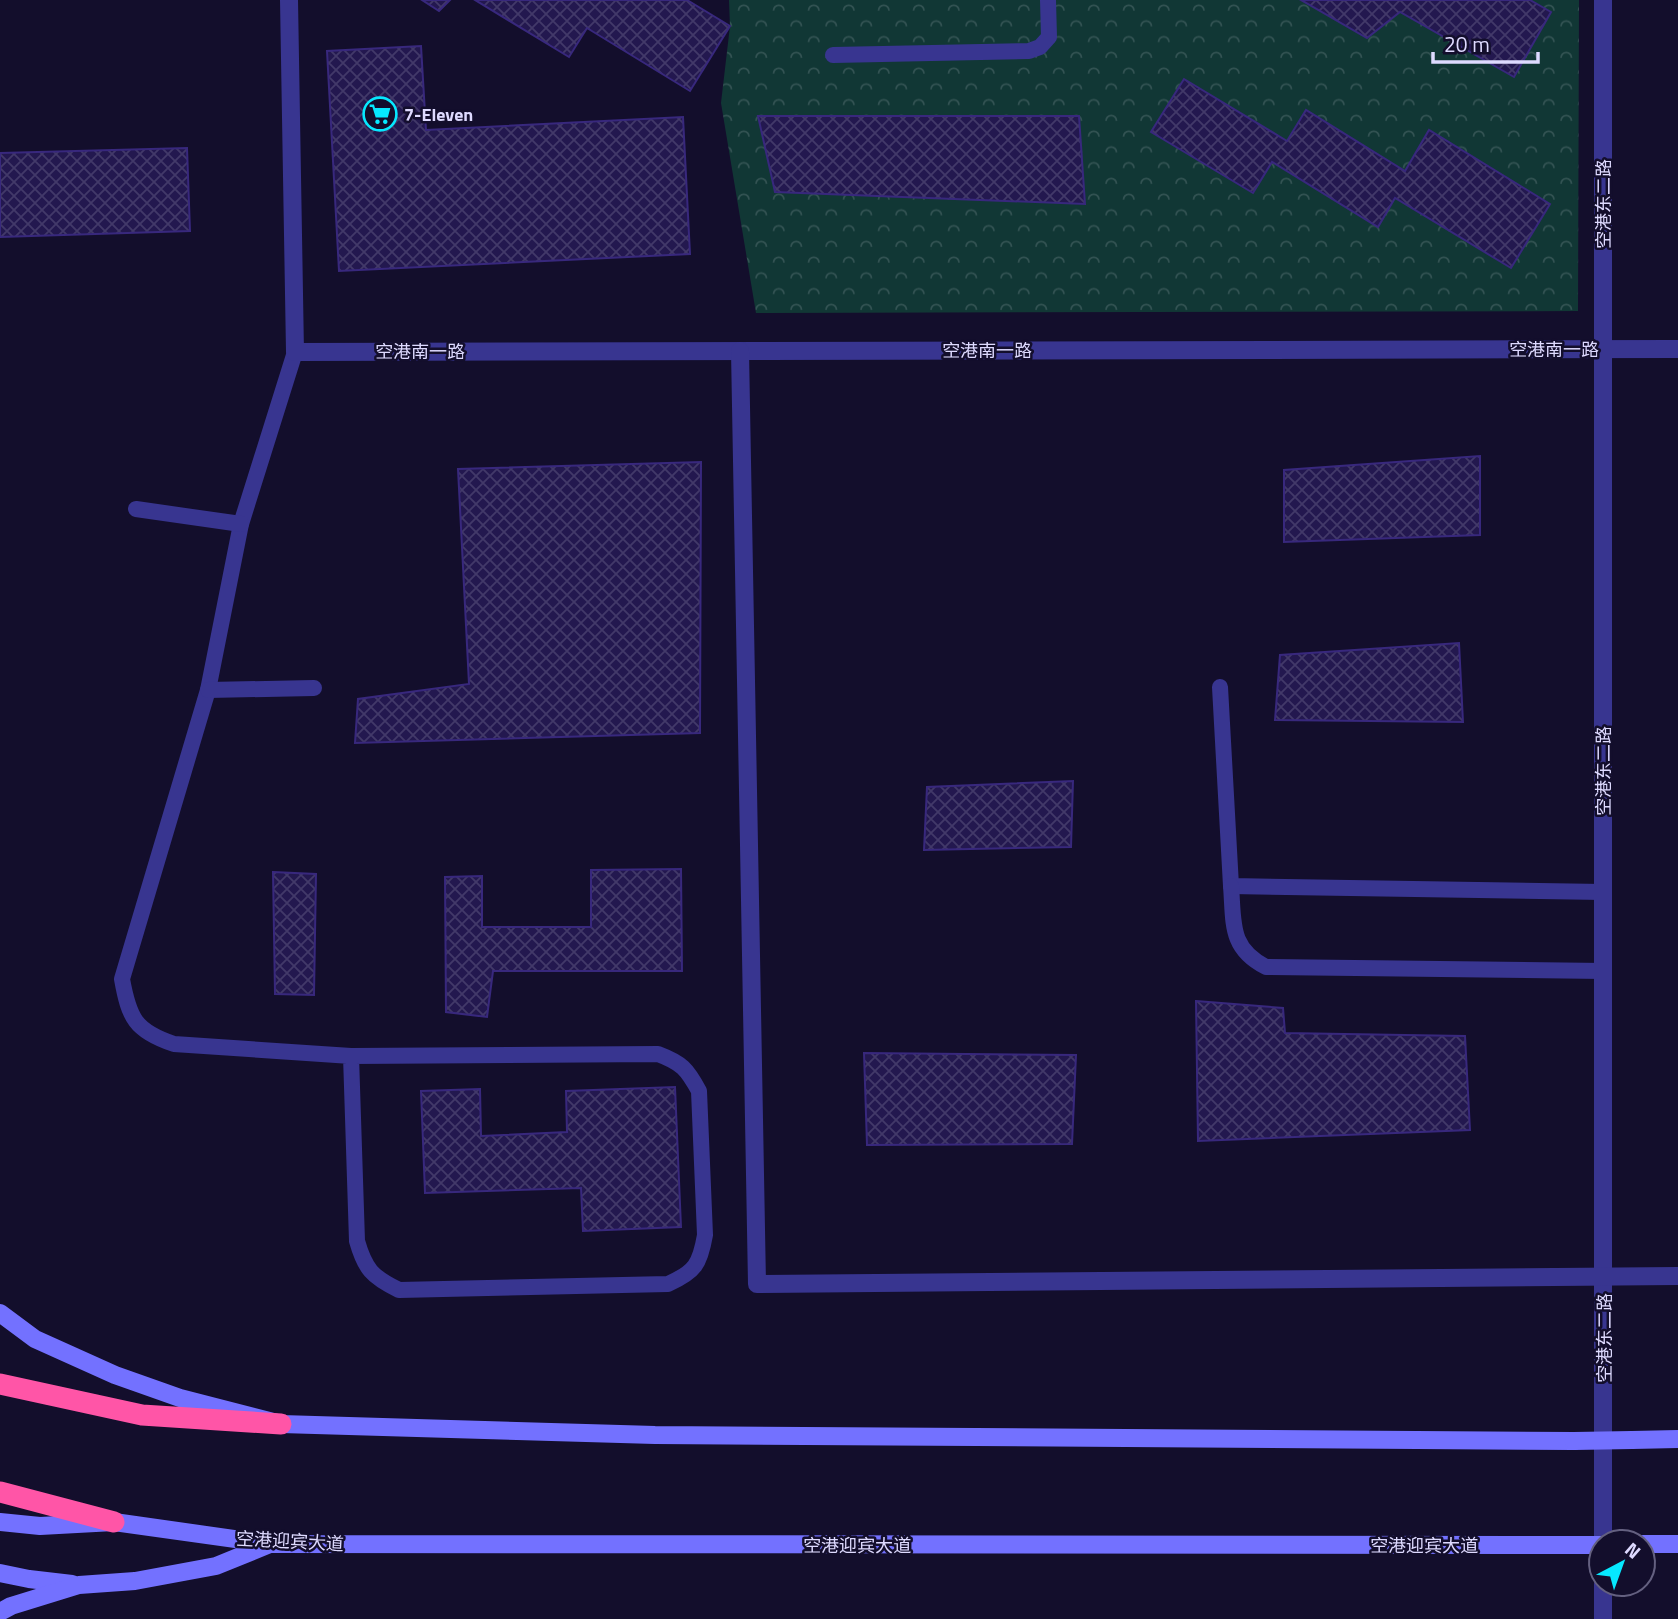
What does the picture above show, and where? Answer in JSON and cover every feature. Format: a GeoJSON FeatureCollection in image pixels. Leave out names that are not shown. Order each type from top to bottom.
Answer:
{"type":"FeatureCollection","features":[{"type":"Feature","properties":{"kind":"highway"},"geometry":{"type":"LineString","coordinates":[[0,1384],[142,1415],[281,1424]]}},
{"type":"Feature","properties":{"kind":"highway"},"geometry":{"type":"LineString","coordinates":[[0,1492],[114,1522]]}},
{"type":"Feature","properties":{"kind":"main road"},"geometry":{"type":"LineString","coordinates":[[0,1313],[35,1339],[115,1375],[180,1398],[281,1424],[655,1435],[1574,1441],[1678,1438]]}},
{"type":"Feature","properties":{"kind":"main road","name":"空港迎宾大道"},"geometry":{"type":"LineString","coordinates":[[0,1522],[40,1527],[114,1522],[270,1544],[1587,1543]]}},
{"type":"Feature","properties":{"kind":"main road"},"geometry":{"type":"LineString","coordinates":[[0,1573],[79,1585],[135,1581],[216,1566],[270,1544]]}},
{"type":"Feature","properties":{"kind":"main road"},"geometry":{"type":"LineString","coordinates":[[1657,1544],[1678,1544]]}},
{"type":"Feature","properties":{"kind":"main road"},"geometry":{"type":"LineString","coordinates":[[0,1612],[11,1606],[79,1585]]}},
{"type":"Feature","properties":{"kind":"street"},"geometry":{"type":"LineString","coordinates":[[289,0],[295,352]]}},
{"type":"Feature","properties":{"kind":"street","name":"空港东二路"},"geometry":{"type":"LineString","coordinates":[[1602,1528],[1603,0]]}},
{"type":"Feature","properties":{"kind":"street","name":"空港南一路"},"geometry":{"type":"LineString","coordinates":[[295,352],[1678,349]]}},
{"type":"Feature","properties":{"kind":"street"},"geometry":{"type":"LineString","coordinates":[[740,351],[757,1284],[1678,1276]]}},
{"type":"Feature","properties":{"kind":"street"},"geometry":{"type":"LineString","coordinates":[[1603,1598],[1603,1619]]}},
{"type":"Feature","properties":{"kind":"lane"},"geometry":{"type":"LineString","coordinates":[[833,55],[1029,51],[1040,47],[1049,37],[1048,0]]}},
{"type":"Feature","properties":{"kind":"lane"},"geometry":{"type":"LineString","coordinates":[[295,352],[242,524],[208,690],[122,979],[127,1008],[138,1025],[155,1038],[174,1044],[351,1056],[658,1054],[676,1060],[689,1072],[699,1091],[705,1236],[701,1256],[694,1270],[668,1284],[398,1290],[370,1274],[357,1241],[351,1056]]}},
{"type":"Feature","properties":{"kind":"lane"},"geometry":{"type":"LineString","coordinates":[[136,509],[242,524]]}},
{"type":"Feature","properties":{"kind":"lane"},"geometry":{"type":"LineString","coordinates":[[1220,687],[1235,936],[1252,960],[1266,967],[1604,971]]}},
{"type":"Feature","properties":{"kind":"lane"},"geometry":{"type":"LineString","coordinates":[[208,690],[314,688]]}},
{"type":"Feature","properties":{"kind":"lane"},"geometry":{"type":"LineString","coordinates":[[1231,886],[1604,892]]}},
{"type":"Feature","properties":{"kind":"green space"},"geometry":{"type":"Polygon","coordinates":[[[729,0],[1579,0],[1578,311],[756,313],[721,103],[730,26],[729,0]]]}},
{"type":"Feature","properties":{"kind":"building"},"geometry":{"type":"Polygon","coordinates":[[[422,0],[450,0],[439,11],[422,0]]]}},
{"type":"Feature","properties":{"kind":"building"},"geometry":{"type":"Polygon","coordinates":[[[475,0],[687,0],[730,26],[690,91],[587,28],[569,57],[475,0]]]}},
{"type":"Feature","properties":{"kind":"building"},"geometry":{"type":"Polygon","coordinates":[[[1301,0],[1530,0],[1551,12],[1514,77],[1400,12],[1367,38],[1301,0]]]}},
{"type":"Feature","properties":{"kind":"building"},"geometry":{"type":"Polygon","coordinates":[[[421,46],[426,130],[683,117],[690,254],[339,271],[327,51],[421,46]]]}},
{"type":"Feature","properties":{"kind":"building"},"geometry":{"type":"Polygon","coordinates":[[[1184,79],[1287,141],[1306,110],[1405,171],[1429,130],[1550,204],[1511,268],[1395,198],[1378,227],[1272,162],[1253,193],[1151,132],[1184,79]]]}},
{"type":"Feature","properties":{"kind":"building"},"geometry":{"type":"Polygon","coordinates":[[[758,116],[1079,116],[1085,204],[775,192],[758,116]]]}},
{"type":"Feature","properties":{"kind":"building"},"geometry":{"type":"Polygon","coordinates":[[[187,148],[190,231],[0,237],[0,153],[187,148]]]}},
{"type":"Feature","properties":{"kind":"building"},"geometry":{"type":"Polygon","coordinates":[[[1480,456],[1480,535],[1284,542],[1284,470],[1480,456]]]}},
{"type":"Feature","properties":{"kind":"building"},"geometry":{"type":"Polygon","coordinates":[[[701,462],[700,733],[355,743],[358,699],[469,684],[458,469],[701,462]]]}},
{"type":"Feature","properties":{"kind":"building"},"geometry":{"type":"Polygon","coordinates":[[[1459,643],[1463,722],[1275,720],[1280,655],[1459,643]]]}},
{"type":"Feature","properties":{"kind":"building"},"geometry":{"type":"Polygon","coordinates":[[[1073,781],[1071,847],[924,850],[927,787],[1073,781]]]}},
{"type":"Feature","properties":{"kind":"building"},"geometry":{"type":"Polygon","coordinates":[[[681,869],[682,971],[493,971],[487,1017],[446,1012],[445,877],[482,876],[482,927],[591,927],[591,870],[681,869]]]}},
{"type":"Feature","properties":{"kind":"building"},"geometry":{"type":"Polygon","coordinates":[[[273,872],[316,874],[314,995],[275,994],[273,872]]]}},
{"type":"Feature","properties":{"kind":"building"},"geometry":{"type":"Polygon","coordinates":[[[1196,1001],[1283,1008],[1285,1033],[1465,1036],[1470,1130],[1198,1141],[1196,1001]]]}},
{"type":"Feature","properties":{"kind":"building"},"geometry":{"type":"Polygon","coordinates":[[[864,1053],[1076,1055],[1072,1144],[867,1145],[864,1053]]]}},
{"type":"Feature","properties":{"kind":"building"},"geometry":{"type":"Polygon","coordinates":[[[675,1087],[681,1227],[583,1231],[581,1188],[425,1193],[421,1091],[480,1089],[481,1136],[567,1132],[566,1091],[675,1087]]]}},
{"type":"Feature","properties":{"kind":"place","name":"7-Eleven"},"geometry":{"type":"Point","coordinates":[380,114]}}]}
